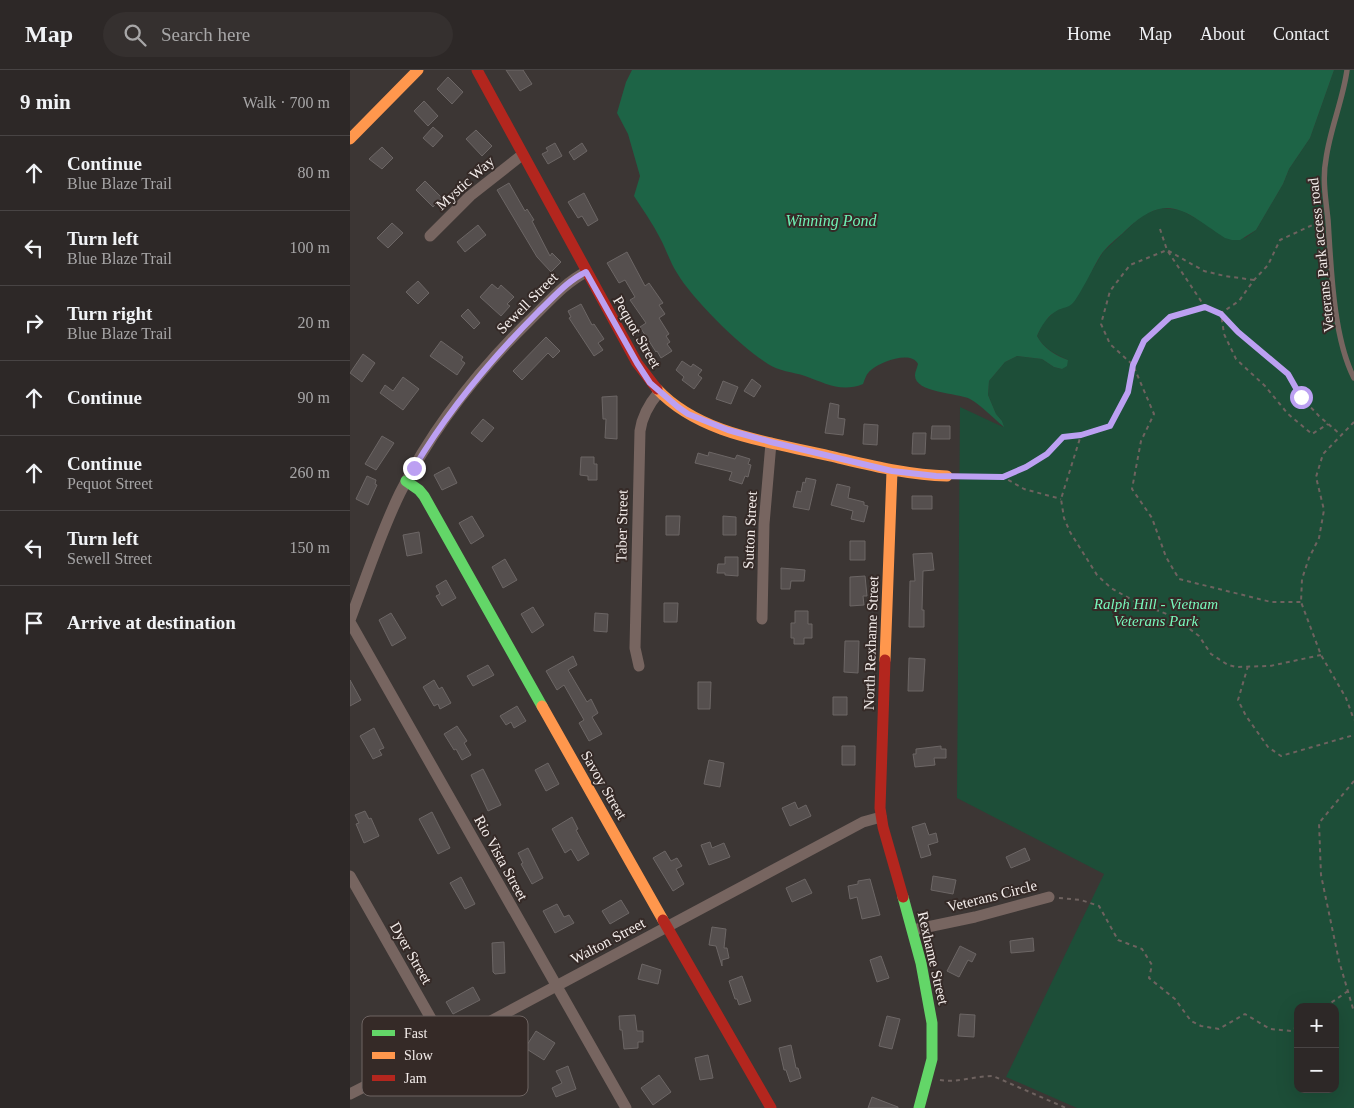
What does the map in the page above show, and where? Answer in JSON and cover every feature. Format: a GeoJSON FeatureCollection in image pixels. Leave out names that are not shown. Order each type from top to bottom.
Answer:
{"type":"FeatureCollection","features":[{"type":"Feature","properties":{"kind":"street"},"geometry":{"type":"LineString","coordinates":[[350,139],[418,70]]}},
{"type":"Feature","properties":{"kind":"street","name":"Pequot Street"},"geometry":{"type":"LineString","coordinates":[[477,70],[637,363],[650,383],[659,392],[678,407],[700,419],[728,430],[892,471],[923,476],[947,476]]}},
{"type":"Feature","properties":{"kind":"street","name":"Mystic Way"},"geometry":{"type":"LineString","coordinates":[[430,236],[477,190],[522,155]]}},
{"type":"Feature","properties":{"kind":"street","name":"Sewell Street"},"geometry":{"type":"LineString","coordinates":[[350,621],[387,522],[406,481],[450,413],[495,357],[566,284],[586,272]]}},
{"type":"Feature","properties":{"kind":"street","name":"Taber Street"},"geometry":{"type":"LineString","coordinates":[[639,666],[635,648],[640,432],[641,422],[648,406],[659,392]]}},
{"type":"Feature","properties":{"kind":"street","name":"Sutton Street"},"geometry":{"type":"LineString","coordinates":[[762,619],[764,524],[771,442]]}},
{"type":"Feature","properties":{"kind":"street","name":"North Rexhame Street"},"geometry":{"type":"LineString","coordinates":[[881,817],[880,797],[892,471]]}},
{"type":"Feature","properties":{"kind":"street","name":"Savoy Street"},"geometry":{"type":"LineString","coordinates":[[406,481],[424,496],[771,1108]]}},
{"type":"Feature","properties":{"kind":"street","name":"Rio Vista Street"},"geometry":{"type":"LineString","coordinates":[[350,621],[626,1108]]}},
{"type":"Feature","properties":{"kind":"street","name":"Walton Street"},"geometry":{"type":"LineString","coordinates":[[500,1016],[862,822],[881,817]]}},
{"type":"Feature","properties":{"kind":"street","name":"Rexhame Street"},"geometry":{"type":"LineString","coordinates":[[881,817],[913,930],[932,1023],[932,1059],[919,1108]]}},
{"type":"Feature","properties":{"kind":"street","name":"Dyer Street"},"geometry":{"type":"LineString","coordinates":[[350,876],[430,1016]]}},
{"type":"Feature","properties":{"kind":"street","name":"Veterans Circle"},"geometry":{"type":"LineString","coordinates":[[913,930],[975,917],[1049,897]]}},
{"type":"Feature","properties":{"kind":"street","name":"Walton Street"},"geometry":{"type":"LineString","coordinates":[[350,1094],[362,1088]]}},
{"type":"Feature","properties":{"kind":"lane","name":"Veterans Park access road"},"geometry":{"type":"LineString","coordinates":[[1347,70],[1346,82],[1325,160],[1324,174],[1334,296],[1347,361],[1354,378]]}},
{"type":"Feature","properties":{"kind":"path"},"geometry":{"type":"LineString","coordinates":[[1221,314],[1239,300],[1254,280],[1268,266],[1280,240],[1313,226],[1328,216]]}},
{"type":"Feature","properties":{"kind":"path"},"geometry":{"type":"LineString","coordinates":[[1160,229],[1167,250],[1205,307],[1221,314],[1238,332],[1288,374],[1301,397],[1341,434]]}},
{"type":"Feature","properties":{"kind":"path"},"geometry":{"type":"LineString","coordinates":[[1167,250],[1204,271],[1254,280]]}},
{"type":"Feature","properties":{"kind":"path"},"geometry":{"type":"LineString","coordinates":[[1167,250],[1130,265],[1110,291],[1101,324],[1110,344],[1133,365],[1154,414],[1141,441],[1132,489],[1152,518],[1166,557],[1179,579],[1271,602],[1301,602]]}},
{"type":"Feature","properties":{"kind":"path"},"geometry":{"type":"LineString","coordinates":[[947,476],[1003,477],[1026,467],[1047,454],[1063,437],[1081,435],[1110,426],[1128,392],[1133,365],[1144,341],[1170,317],[1205,307]]}},
{"type":"Feature","properties":{"kind":"path"},"geometry":{"type":"LineString","coordinates":[[1221,314],[1224,334],[1236,359],[1265,386],[1288,414],[1312,434],[1328,424]]}},
{"type":"Feature","properties":{"kind":"path"},"geometry":{"type":"LineString","coordinates":[[1354,422],[1323,454],[1316,477],[1324,510],[1319,538],[1309,558],[1302,579],[1301,602],[1321,655],[1346,698],[1354,720]]}},
{"type":"Feature","properties":{"kind":"path"},"geometry":{"type":"LineString","coordinates":[[1081,435],[1061,499],[1064,518],[1070,532],[1097,575],[1111,588],[1134,602],[1174,617],[1200,636],[1211,654],[1223,663],[1236,667],[1270,666],[1321,655]]}},
{"type":"Feature","properties":{"kind":"path"},"geometry":{"type":"LineString","coordinates":[[1003,477],[1024,489],[1061,499]]}},
{"type":"Feature","properties":{"kind":"path"},"geometry":{"type":"LineString","coordinates":[[1248,666],[1238,700],[1246,716],[1268,747],[1282,756],[1354,735]]}},
{"type":"Feature","properties":{"kind":"path"},"geometry":{"type":"LineString","coordinates":[[1354,781],[1319,823],[1321,875],[1338,961],[1354,1012]]}},
{"type":"Feature","properties":{"kind":"path"},"geometry":{"type":"LineString","coordinates":[[1049,897],[1081,900],[1099,906],[1118,940],[1142,949],[1152,965],[1149,978],[1175,999],[1191,1021],[1201,1026],[1219,1029],[1245,1014],[1270,1029],[1291,1031],[1294,1029]]}},
{"type":"Feature","properties":{"kind":"path"},"geometry":{"type":"LineString","coordinates":[[1332,1003],[1348,991]]}},
{"type":"Feature","properties":{"kind":"path"},"geometry":{"type":"LineString","coordinates":[[928,1078],[946,1081],[993,1076],[1066,1108]]}},
{"type":"Feature","properties":{"kind":"green space","name":"Ralph Hill - Vietnam Veterans Park"},"geometry":{"type":"Polygon","coordinates":[[[1334,70],[1354,70],[1354,1108],[1077,1108],[1006,1077],[1104,874],[957,798],[960,407],[1003,427],[1002,421],[996,414],[988,395],[989,381],[1005,362],[1017,356],[1042,359],[1054,367],[1062,369],[1068,360],[1050,351],[1037,336],[1043,323],[1056,310],[1072,304],[1103,252],[1145,214],[1161,208],[1181,210],[1197,219],[1245,238],[1256,230],[1283,184],[1289,169],[1310,138],[1334,70]]]}},
{"type":"Feature","properties":{"kind":"water","name":"Winning Pond"},"geometry":{"type":"Polygon","coordinates":[[[632,70],[1334,70],[1310,138],[1289,169],[1283,184],[1256,230],[1240,240],[1232,240],[1225,238],[1187,213],[1176,209],[1165,208],[1141,218],[1104,250],[1072,304],[1051,315],[1045,321],[1037,336],[1046,348],[1068,360],[1067,366],[1062,369],[1054,367],[1042,359],[1017,356],[1005,362],[989,381],[988,395],[1004,427],[970,399],[921,386],[915,375],[918,364],[909,358],[895,359],[875,367],[868,373],[863,384],[855,387],[833,386],[772,366],[757,356],[718,322],[684,284],[648,217],[634,196],[640,176],[628,134],[617,113],[626,82],[632,70]]]}},
{"type":"Feature","properties":{"kind":"building"},"geometry":{"type":"Polygon","coordinates":[[[506,70],[523,70],[532,84],[520,91],[506,70]]]}},
{"type":"Feature","properties":{"kind":"building"},"geometry":{"type":"Polygon","coordinates":[[[448,77],[463,92],[452,104],[437,89],[448,77]]]}},
{"type":"Feature","properties":{"kind":"building"},"geometry":{"type":"Polygon","coordinates":[[[424,101],[438,116],[428,126],[414,111],[424,101]]]}},
{"type":"Feature","properties":{"kind":"building"},"geometry":{"type":"Polygon","coordinates":[[[433,127],[443,136],[433,147],[423,138],[433,127]]]}},
{"type":"Feature","properties":{"kind":"building"},"geometry":{"type":"Polygon","coordinates":[[[476,130],[492,146],[482,156],[466,139],[476,130]]]}},
{"type":"Feature","properties":{"kind":"building"},"geometry":{"type":"Polygon","coordinates":[[[555,143],[562,156],[548,164],[542,154],[548,151],[546,148],[555,143]]]}},
{"type":"Feature","properties":{"kind":"building"},"geometry":{"type":"Polygon","coordinates":[[[582,143],[587,151],[574,160],[569,152],[582,143]]]}},
{"type":"Feature","properties":{"kind":"building"},"geometry":{"type":"Polygon","coordinates":[[[382,147],[393,158],[382,169],[369,159],[382,147]]]}},
{"type":"Feature","properties":{"kind":"building"},"geometry":{"type":"Polygon","coordinates":[[[425,181],[442,198],[433,207],[416,190],[425,181]]]}},
{"type":"Feature","properties":{"kind":"building"},"geometry":{"type":"Polygon","coordinates":[[[509,183],[525,211],[527,209],[534,220],[532,221],[550,256],[552,253],[561,262],[551,272],[537,257],[497,190],[509,183]]]}},
{"type":"Feature","properties":{"kind":"building"},"geometry":{"type":"Polygon","coordinates":[[[584,193],[598,220],[588,226],[582,216],[578,218],[568,202],[584,193]]]}},
{"type":"Feature","properties":{"kind":"building"},"geometry":{"type":"Polygon","coordinates":[[[392,223],[403,233],[388,248],[377,238],[392,223]]]}},
{"type":"Feature","properties":{"kind":"building"},"geometry":{"type":"Polygon","coordinates":[[[478,225],[486,235],[465,252],[457,242],[478,225]]]}},
{"type":"Feature","properties":{"kind":"building"},"geometry":{"type":"Polygon","coordinates":[[[627,252],[645,286],[649,283],[663,303],[659,305],[665,314],[659,318],[669,334],[666,336],[670,342],[667,344],[672,351],[661,358],[640,327],[646,323],[630,300],[635,297],[625,280],[619,283],[607,263],[627,252]]]}},
{"type":"Feature","properties":{"kind":"building"},"geometry":{"type":"Polygon","coordinates":[[[418,281],[429,293],[418,304],[406,292],[418,281]]]}},
{"type":"Feature","properties":{"kind":"building"},"geometry":{"type":"Polygon","coordinates":[[[492,284],[498,289],[501,285],[514,297],[507,304],[510,306],[501,316],[480,297],[492,284]]]}},
{"type":"Feature","properties":{"kind":"building"},"geometry":{"type":"Polygon","coordinates":[[[581,304],[592,325],[594,324],[604,339],[598,343],[603,350],[594,356],[569,318],[571,317],[568,311],[581,304]]]}},
{"type":"Feature","properties":{"kind":"building"},"geometry":{"type":"Polygon","coordinates":[[[468,309],[480,323],[474,329],[461,316],[468,309]]]}},
{"type":"Feature","properties":{"kind":"building"},"geometry":{"type":"Polygon","coordinates":[[[546,337],[560,351],[553,358],[548,353],[522,380],[513,371],[546,337]]]}},
{"type":"Feature","properties":{"kind":"building"},"geometry":{"type":"Polygon","coordinates":[[[441,341],[463,357],[461,360],[465,363],[457,375],[430,356],[441,341]]]}},
{"type":"Feature","properties":{"kind":"building"},"geometry":{"type":"Polygon","coordinates":[[[363,354],[375,363],[362,382],[350,373],[363,354]]]}},
{"type":"Feature","properties":{"kind":"building"},"geometry":{"type":"Polygon","coordinates":[[[682,361],[691,367],[693,364],[702,370],[698,375],[702,378],[694,389],[682,380],[684,377],[676,370],[682,361]]]}},
{"type":"Feature","properties":{"kind":"building"},"geometry":{"type":"Polygon","coordinates":[[[403,377],[419,389],[403,410],[380,393],[385,385],[393,391],[403,377]]]}},
{"type":"Feature","properties":{"kind":"building"},"geometry":{"type":"Polygon","coordinates":[[[752,379],[761,386],[754,397],[744,391],[752,379]]]}},
{"type":"Feature","properties":{"kind":"building"},"geometry":{"type":"Polygon","coordinates":[[[723,381],[738,387],[731,404],[716,399],[723,381]]]}},
{"type":"Feature","properties":{"kind":"building"},"geometry":{"type":"Polygon","coordinates":[[[617,396],[617,439],[605,438],[606,419],[603,419],[602,397],[617,396]]]}},
{"type":"Feature","properties":{"kind":"building"},"geometry":{"type":"Polygon","coordinates":[[[830,403],[839,405],[838,418],[845,419],[843,435],[825,433],[830,403]]]}},
{"type":"Feature","properties":{"kind":"building"},"geometry":{"type":"Polygon","coordinates":[[[483,419],[494,428],[482,442],[471,433],[483,419]]]}},
{"type":"Feature","properties":{"kind":"building"},"geometry":{"type":"Polygon","coordinates":[[[864,424],[878,425],[877,445],[863,444],[864,424]]]}},
{"type":"Feature","properties":{"kind":"building"},"geometry":{"type":"Polygon","coordinates":[[[932,426],[950,426],[950,439],[931,439],[932,426]]]}},
{"type":"Feature","properties":{"kind":"building"},"geometry":{"type":"Polygon","coordinates":[[[913,433],[926,433],[925,454],[912,454],[913,433]]]}},
{"type":"Feature","properties":{"kind":"building"},"geometry":{"type":"Polygon","coordinates":[[[382,436],[394,443],[376,470],[365,464],[382,436]]]}},
{"type":"Feature","properties":{"kind":"building"},"geometry":{"type":"Polygon","coordinates":[[[709,452],[735,459],[737,455],[750,459],[748,464],[751,465],[748,477],[745,476],[742,484],[729,480],[732,472],[695,463],[698,453],[708,456],[709,452]]]}},
{"type":"Feature","properties":{"kind":"building"},"geometry":{"type":"Polygon","coordinates":[[[581,457],[594,457],[594,464],[597,464],[597,480],[588,480],[588,476],[580,475],[581,457]]]}},
{"type":"Feature","properties":{"kind":"building"},"geometry":{"type":"Polygon","coordinates":[[[449,467],[457,483],[442,490],[434,475],[449,467]]]}},
{"type":"Feature","properties":{"kind":"building"},"geometry":{"type":"Polygon","coordinates":[[[367,476],[376,480],[375,484],[377,485],[368,505],[356,499],[367,476]]]}},
{"type":"Feature","properties":{"kind":"building"},"geometry":{"type":"Polygon","coordinates":[[[806,478],[816,480],[809,510],[793,507],[797,491],[801,492],[806,478]]]}},
{"type":"Feature","properties":{"kind":"building"},"geometry":{"type":"Polygon","coordinates":[[[837,484],[850,487],[848,498],[864,502],[864,505],[868,506],[864,522],[851,519],[853,511],[831,505],[837,484]]]}},
{"type":"Feature","properties":{"kind":"building"},"geometry":{"type":"Polygon","coordinates":[[[912,496],[932,496],[932,509],[912,509],[912,496]]]}},
{"type":"Feature","properties":{"kind":"building"},"geometry":{"type":"Polygon","coordinates":[[[472,516],[484,536],[471,544],[459,523],[472,516]]]}},
{"type":"Feature","properties":{"kind":"building"},"geometry":{"type":"Polygon","coordinates":[[[666,516],[680,516],[679,535],[666,535],[666,516]]]}},
{"type":"Feature","properties":{"kind":"building"},"geometry":{"type":"Polygon","coordinates":[[[723,516],[736,517],[736,535],[723,535],[723,516]]]}},
{"type":"Feature","properties":{"kind":"building"},"geometry":{"type":"Polygon","coordinates":[[[419,532],[422,553],[407,556],[403,535],[419,532]]]}},
{"type":"Feature","properties":{"kind":"building"},"geometry":{"type":"Polygon","coordinates":[[[850,541],[865,541],[865,560],[850,560],[850,541]]]}},
{"type":"Feature","properties":{"kind":"building"},"geometry":{"type":"Polygon","coordinates":[[[932,553],[934,570],[923,571],[922,610],[924,610],[924,627],[909,627],[910,581],[915,581],[913,554],[932,553]]]}},
{"type":"Feature","properties":{"kind":"building"},"geometry":{"type":"Polygon","coordinates":[[[725,557],[738,557],[738,576],[717,573],[718,564],[725,564],[725,557]]]}},
{"type":"Feature","properties":{"kind":"building"},"geometry":{"type":"Polygon","coordinates":[[[505,559],[517,580],[503,588],[492,567],[505,559]]]}},
{"type":"Feature","properties":{"kind":"building"},"geometry":{"type":"Polygon","coordinates":[[[781,568],[805,570],[804,581],[791,581],[790,589],[781,589],[781,568]]]}},
{"type":"Feature","properties":{"kind":"building"},"geometry":{"type":"Polygon","coordinates":[[[865,576],[867,596],[863,596],[864,605],[850,606],[850,577],[865,576]]]}},
{"type":"Feature","properties":{"kind":"building"},"geometry":{"type":"Polygon","coordinates":[[[446,580],[456,598],[442,606],[436,596],[440,594],[436,586],[446,580]]]}},
{"type":"Feature","properties":{"kind":"building"},"geometry":{"type":"Polygon","coordinates":[[[664,603],[678,603],[677,622],[664,622],[664,603]]]}},
{"type":"Feature","properties":{"kind":"building"},"geometry":{"type":"Polygon","coordinates":[[[533,607],[544,625],[532,633],[521,614],[533,607]]]}},
{"type":"Feature","properties":{"kind":"building"},"geometry":{"type":"Polygon","coordinates":[[[795,611],[808,611],[808,624],[812,624],[812,638],[804,638],[804,644],[794,644],[794,638],[791,638],[791,623],[795,623],[795,611]]]}},
{"type":"Feature","properties":{"kind":"building"},"geometry":{"type":"Polygon","coordinates":[[[391,613],[406,638],[392,646],[379,620],[391,613]]]}},
{"type":"Feature","properties":{"kind":"building"},"geometry":{"type":"Polygon","coordinates":[[[595,613],[608,614],[607,632],[594,631],[595,613]]]}},
{"type":"Feature","properties":{"kind":"building"},"geometry":{"type":"Polygon","coordinates":[[[845,641],[859,641],[858,673],[844,672],[845,641]]]}},
{"type":"Feature","properties":{"kind":"building"},"geometry":{"type":"Polygon","coordinates":[[[573,656],[577,665],[568,670],[587,702],[591,699],[598,713],[592,717],[602,734],[589,741],[579,723],[584,720],[564,685],[557,690],[546,671],[573,656]]]}},
{"type":"Feature","properties":{"kind":"building"},"geometry":{"type":"Polygon","coordinates":[[[909,658],[925,659],[923,691],[908,691],[909,658]]]}},
{"type":"Feature","properties":{"kind":"building"},"geometry":{"type":"Polygon","coordinates":[[[488,665],[494,675],[473,686],[467,676],[488,665]]]}},
{"type":"Feature","properties":{"kind":"building"},"geometry":{"type":"Polygon","coordinates":[[[350,680],[361,700],[350,706],[350,680]]]}},
{"type":"Feature","properties":{"kind":"building"},"geometry":{"type":"Polygon","coordinates":[[[434,680],[439,689],[442,687],[451,703],[440,709],[438,704],[434,706],[423,687],[434,680]]]}},
{"type":"Feature","properties":{"kind":"building"},"geometry":{"type":"Polygon","coordinates":[[[698,682],[711,682],[710,709],[698,709],[698,682]]]}},
{"type":"Feature","properties":{"kind":"building"},"geometry":{"type":"Polygon","coordinates":[[[833,697],[847,697],[847,715],[833,715],[833,697]]]}},
{"type":"Feature","properties":{"kind":"building"},"geometry":{"type":"Polygon","coordinates":[[[517,706],[526,721],[514,728],[511,722],[506,725],[500,716],[517,706]]]}},
{"type":"Feature","properties":{"kind":"building"},"geometry":{"type":"Polygon","coordinates":[[[457,726],[467,741],[464,743],[471,755],[462,760],[444,734],[457,726]]]}},
{"type":"Feature","properties":{"kind":"building"},"geometry":{"type":"Polygon","coordinates":[[[374,728],[384,748],[379,750],[382,755],[373,759],[360,736],[374,728]]]}},
{"type":"Feature","properties":{"kind":"building"},"geometry":{"type":"Polygon","coordinates":[[[842,746],[855,746],[855,765],[842,765],[842,746]]]}},
{"type":"Feature","properties":{"kind":"building"},"geometry":{"type":"Polygon","coordinates":[[[941,746],[941,749],[946,749],[946,758],[934,758],[935,765],[915,767],[913,754],[916,754],[916,749],[941,746]]]}},
{"type":"Feature","properties":{"kind":"building"},"geometry":{"type":"Polygon","coordinates":[[[709,760],[724,763],[720,787],[704,784],[709,760]]]}},
{"type":"Feature","properties":{"kind":"building"},"geometry":{"type":"Polygon","coordinates":[[[548,763],[559,784],[546,791],[535,770],[548,763]]]}},
{"type":"Feature","properties":{"kind":"building"},"geometry":{"type":"Polygon","coordinates":[[[483,769],[501,805],[488,811],[471,775],[483,769]]]}},
{"type":"Feature","properties":{"kind":"building"},"geometry":{"type":"Polygon","coordinates":[[[795,802],[798,809],[806,805],[811,816],[790,826],[782,808],[795,802]]]}},
{"type":"Feature","properties":{"kind":"building"},"geometry":{"type":"Polygon","coordinates":[[[365,811],[369,819],[371,818],[379,836],[364,843],[356,824],[359,823],[355,815],[365,811]]]}},
{"type":"Feature","properties":{"kind":"building"},"geometry":{"type":"Polygon","coordinates":[[[432,812],[450,848],[438,854],[419,819],[432,812]]]}},
{"type":"Feature","properties":{"kind":"building"},"geometry":{"type":"Polygon","coordinates":[[[572,817],[578,829],[576,830],[589,854],[578,861],[571,849],[565,853],[552,829],[572,817]]]}},
{"type":"Feature","properties":{"kind":"building"},"geometry":{"type":"Polygon","coordinates":[[[925,823],[929,835],[936,833],[938,842],[928,845],[931,855],[921,858],[912,827],[925,823]]]}},
{"type":"Feature","properties":{"kind":"building"},"geometry":{"type":"Polygon","coordinates":[[[710,842],[712,848],[724,843],[730,857],[709,865],[701,845],[710,842]]]}},
{"type":"Feature","properties":{"kind":"building"},"geometry":{"type":"Polygon","coordinates":[[[528,848],[543,878],[532,884],[521,864],[523,863],[518,853],[528,848]]]}},
{"type":"Feature","properties":{"kind":"building"},"geometry":{"type":"Polygon","coordinates":[[[1025,848],[1030,860],[1011,868],[1006,857],[1025,848]]]}},
{"type":"Feature","properties":{"kind":"building"},"geometry":{"type":"Polygon","coordinates":[[[665,851],[671,861],[677,858],[682,866],[676,869],[684,884],[673,891],[653,858],[665,851]]]}},
{"type":"Feature","properties":{"kind":"building"},"geometry":{"type":"Polygon","coordinates":[[[933,876],[956,880],[953,894],[931,890],[933,876]]]}},
{"type":"Feature","properties":{"kind":"building"},"geometry":{"type":"Polygon","coordinates":[[[461,877],[475,904],[465,909],[450,883],[461,877]]]}},
{"type":"Feature","properties":{"kind":"building"},"geometry":{"type":"Polygon","coordinates":[[[805,879],[812,893],[792,902],[786,888],[805,879]]]}},
{"type":"Feature","properties":{"kind":"building"},"geometry":{"type":"Polygon","coordinates":[[[870,879],[880,915],[862,919],[857,897],[850,899],[848,886],[858,884],[858,881],[870,879]]]}},
{"type":"Feature","properties":{"kind":"building"},"geometry":{"type":"Polygon","coordinates":[[[621,900],[629,913],[610,924],[602,911],[621,900]]]}},
{"type":"Feature","properties":{"kind":"building"},"geometry":{"type":"Polygon","coordinates":[[[557,904],[564,917],[569,915],[574,923],[555,933],[543,911],[557,904]]]}},
{"type":"Feature","properties":{"kind":"building"},"geometry":{"type":"Polygon","coordinates":[[[712,927],[726,929],[724,948],[727,948],[729,958],[722,960],[722,966],[716,946],[709,945],[712,927]]]}},
{"type":"Feature","properties":{"kind":"building"},"geometry":{"type":"Polygon","coordinates":[[[1033,938],[1034,951],[1011,953],[1010,941],[1033,938]]]}},
{"type":"Feature","properties":{"kind":"building"},"geometry":{"type":"Polygon","coordinates":[[[504,942],[505,973],[495,974],[493,972],[492,943],[504,942]]]}},
{"type":"Feature","properties":{"kind":"building"},"geometry":{"type":"Polygon","coordinates":[[[960,946],[976,954],[972,962],[968,960],[959,977],[947,971],[960,946]]]}},
{"type":"Feature","properties":{"kind":"building"},"geometry":{"type":"Polygon","coordinates":[[[881,956],[889,978],[877,982],[870,960],[881,956]]]}},
{"type":"Feature","properties":{"kind":"building"},"geometry":{"type":"Polygon","coordinates":[[[642,964],[661,970],[658,984],[638,979],[642,964]]]}},
{"type":"Feature","properties":{"kind":"building"},"geometry":{"type":"Polygon","coordinates":[[[742,976],[751,1001],[739,1005],[729,981],[742,976]]]}},
{"type":"Feature","properties":{"kind":"building"},"geometry":{"type":"Polygon","coordinates":[[[473,987],[480,1000],[453,1014],[446,1002],[473,987]]]}},
{"type":"Feature","properties":{"kind":"building"},"geometry":{"type":"Polygon","coordinates":[[[960,1014],[975,1015],[974,1037],[958,1036],[960,1014]]]}},
{"type":"Feature","properties":{"kind":"building"},"geometry":{"type":"Polygon","coordinates":[[[635,1015],[637,1031],[643,1031],[643,1042],[638,1042],[638,1048],[624,1049],[619,1016],[635,1015]]]}},
{"type":"Feature","properties":{"kind":"building"},"geometry":{"type":"Polygon","coordinates":[[[887,1016],[900,1019],[892,1049],[879,1046],[887,1016]]]}},
{"type":"Feature","properties":{"kind":"building"},"geometry":{"type":"Polygon","coordinates":[[[536,1031],[555,1043],[544,1060],[528,1050],[528,1043],[536,1031]]]}},
{"type":"Feature","properties":{"kind":"building"},"geometry":{"type":"Polygon","coordinates":[[[791,1045],[796,1068],[798,1068],[801,1078],[790,1082],[786,1070],[784,1070],[779,1048],[791,1045]]]}},
{"type":"Feature","properties":{"kind":"building"},"geometry":{"type":"Polygon","coordinates":[[[708,1055],[713,1078],[700,1080],[695,1058],[708,1055]]]}},
{"type":"Feature","properties":{"kind":"building"},"geometry":{"type":"Polygon","coordinates":[[[568,1066],[576,1089],[556,1097],[552,1088],[562,1083],[556,1071],[568,1066]]]}},
{"type":"Feature","properties":{"kind":"building"},"geometry":{"type":"Polygon","coordinates":[[[659,1075],[671,1092],[653,1105],[641,1088],[659,1075]]]}},
{"type":"Feature","properties":{"kind":"building"},"geometry":{"type":"Polygon","coordinates":[[[872,1097],[898,1107],[898,1108],[868,1108],[872,1097]]]}},
{"type":"Feature","properties":{"kind":"traffic: fast"},"geometry":{"type":"LineString","coordinates":[[406,481],[424,496],[542,706]]}},
{"type":"Feature","properties":{"kind":"traffic: fast"},"geometry":{"type":"LineString","coordinates":[[903,897],[921,963],[932,1023],[932,1059],[919,1108]]}},
{"type":"Feature","properties":{"kind":"traffic: slow"},"geometry":{"type":"LineString","coordinates":[[350,139],[418,70]]}},
{"type":"Feature","properties":{"kind":"traffic: slow"},"geometry":{"type":"LineString","coordinates":[[657,389],[674,405],[694,417],[715,427],[761,441],[888,469],[917,474],[947,476]]}},
{"type":"Feature","properties":{"kind":"traffic: slow"},"geometry":{"type":"LineString","coordinates":[[885,660],[892,471]]}},
{"type":"Feature","properties":{"kind":"traffic: slow"},"geometry":{"type":"LineString","coordinates":[[542,706],[663,920]]}},
{"type":"Feature","properties":{"kind":"traffic: jam"},"geometry":{"type":"LineString","coordinates":[[477,70],[637,363],[657,389]]}},
{"type":"Feature","properties":{"kind":"traffic: jam"},"geometry":{"type":"LineString","coordinates":[[885,660],[880,808],[883,827],[903,897]]}},
{"type":"Feature","properties":{"kind":"traffic: jam"},"geometry":{"type":"LineString","coordinates":[[663,920],[771,1108]]}},
{"type":"Feature","properties":{"kind":"route"},"geometry":{"type":"LineString","coordinates":[[414,468],[450,413],[495,357],[566,284],[586,272],[643,374],[659,392],[688,414],[743,435],[892,471],[923,476],[1003,477],[1026,467],[1047,454],[1063,437],[1081,435],[1110,426],[1128,392],[1133,365],[1144,341],[1170,317],[1205,307],[1221,314],[1238,332],[1288,374],[1301,397]]}}]}
